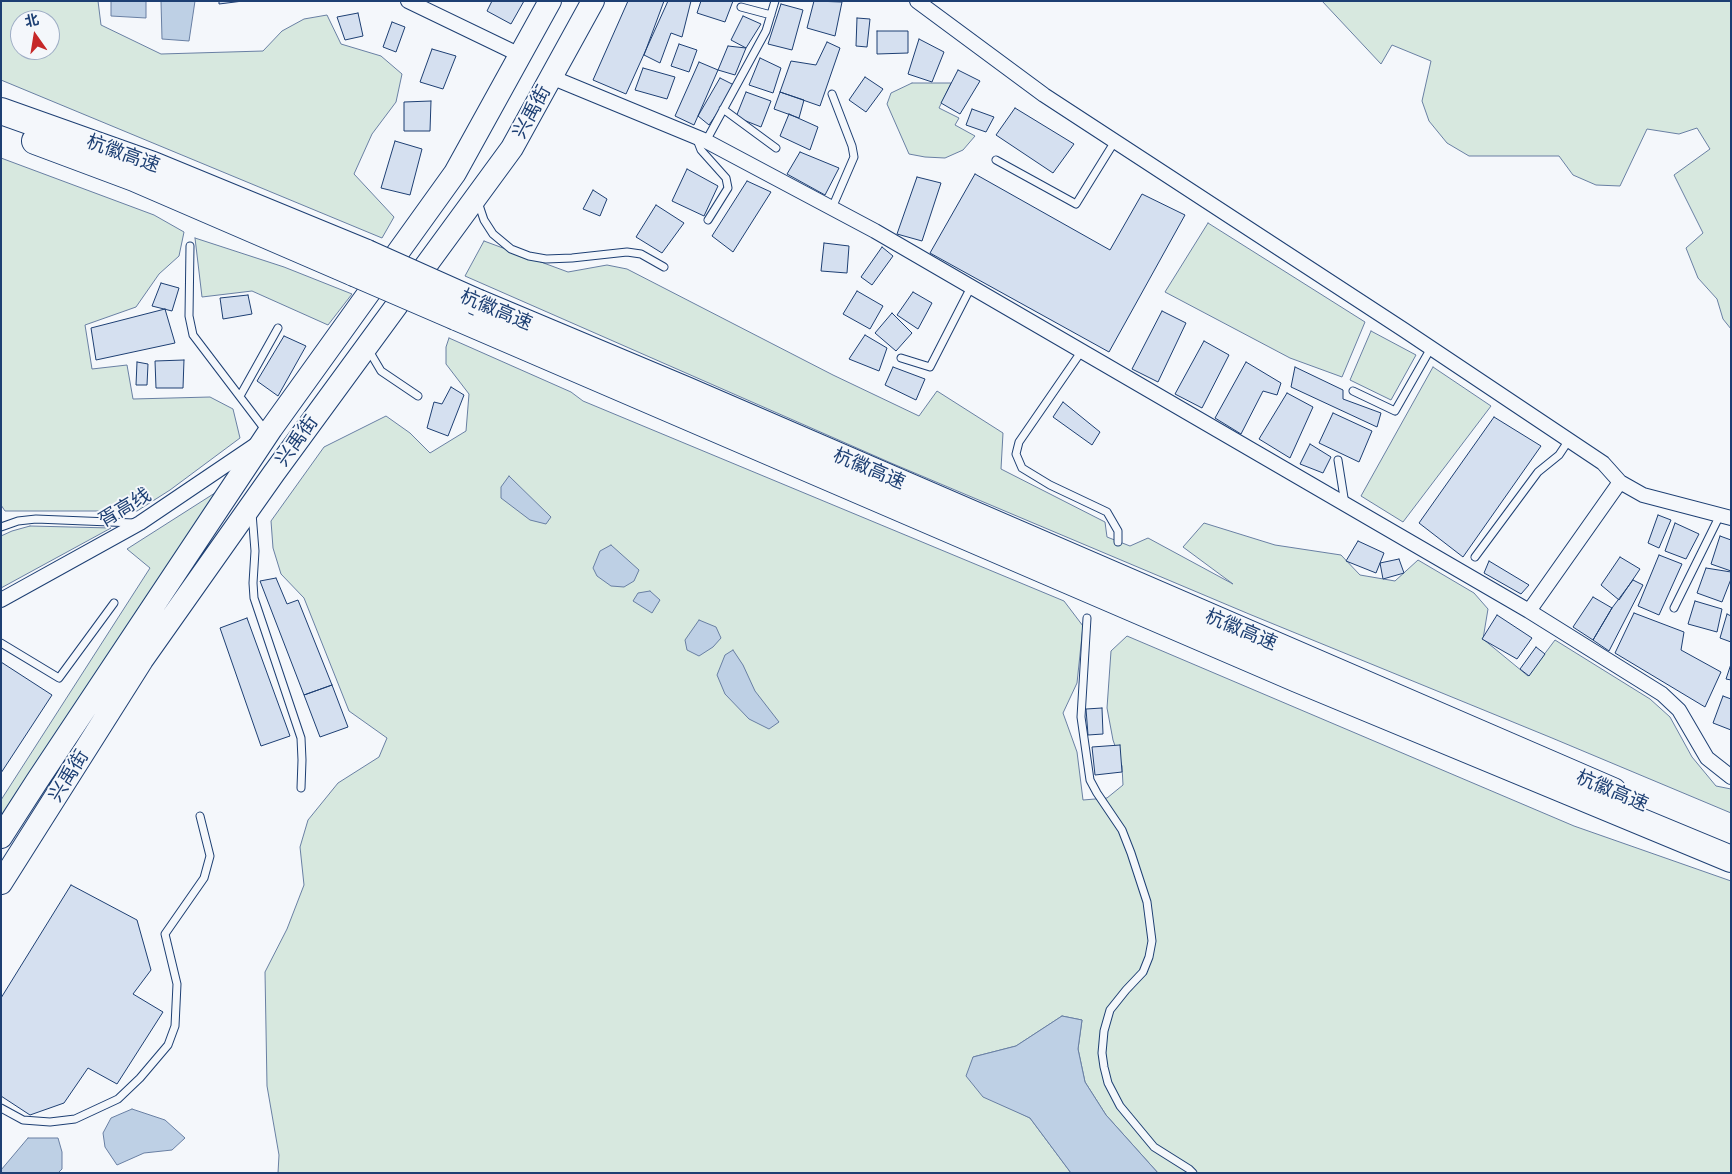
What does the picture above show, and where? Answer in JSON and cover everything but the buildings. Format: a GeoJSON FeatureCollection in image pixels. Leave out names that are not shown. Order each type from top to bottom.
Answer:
{"type":"FeatureCollection","features":[{"type":"Feature","properties":{"kind":"highway"},"geometry":{"type":"LineString","coordinates":[[1,98],[96,136],[153,164]]}},
{"type":"Feature","properties":{"kind":"highway","name":"杭徽高速"},"geometry":{"type":"LineString","coordinates":[[1,111],[153,164],[361,263],[456,317],[1288,675],[1731,860]]}},
{"type":"Feature","properties":{"kind":"highway","name":"杭徽高速"},"geometry":{"type":"LineString","coordinates":[[1,129],[361,263],[479,303],[686,390],[1731,842]]}},
{"type":"Feature","properties":{"kind":"main road","name":"兴禹街"},"geometry":{"type":"LineString","coordinates":[[1,837],[42,772],[266,436],[455,173],[550,1]]}},
{"type":"Feature","properties":{"kind":"main road","name":"兴禹街"},"geometry":{"type":"LineString","coordinates":[[1,883],[142,660],[251,505],[512,148],[593,1]]}},
{"type":"Feature","properties":{"kind":"street"},"geometry":{"type":"LineString","coordinates":[[408,1],[520,55]]}},
{"type":"Feature","properties":{"kind":"street"},"geometry":{"type":"LineString","coordinates":[[917,1],[1044,95],[1432,348],[1569,440],[1604,464],[1620,482],[1643,495],[1725,516]]}},
{"type":"Feature","properties":{"kind":"street"},"geometry":{"type":"LineString","coordinates":[[551,76],[701,139],[832,208],[1529,611],[1662,694],[1679,710],[1707,758],[1731,777]]}},
{"type":"Feature","properties":{"kind":"street","name":"胥高线"},"geometry":{"type":"LineString","coordinates":[[1,600],[140,523],[266,436]]}},
{"type":"Feature","properties":{"kind":"street"},"geometry":{"type":"LineString","coordinates":[[1529,611],[1620,482]]}},
{"type":"Feature","properties":{"kind":"lane"},"geometry":{"type":"LineString","coordinates":[[708,220],[728,188],[726,178],[701,150],[701,139],[723,109],[766,31],[775,1]]}},
{"type":"Feature","properties":{"kind":"lane"},"geometry":{"type":"LineString","coordinates":[[741,7],[771,15]]}},
{"type":"Feature","properties":{"kind":"lane"},"geometry":{"type":"LineString","coordinates":[[832,94],[854,156],[832,208]]}},
{"type":"Feature","properties":{"kind":"lane"},"geometry":{"type":"LineString","coordinates":[[723,109],[776,148]]}},
{"type":"Feature","properties":{"kind":"lane"},"geometry":{"type":"LineString","coordinates":[[996,160],[1076,204],[1115,141]]}},
{"type":"Feature","properties":{"kind":"lane"},"geometry":{"type":"LineString","coordinates":[[476,196],[484,220],[494,234],[511,249],[528,256],[546,259],[572,258],[627,252],[641,254],[664,267]]}},
{"type":"Feature","properties":{"kind":"lane"},"geometry":{"type":"LineString","coordinates":[[190,246],[189,316],[193,335],[240,396],[266,436]]}},
{"type":"Feature","properties":{"kind":"lane"},"geometry":{"type":"LineString","coordinates":[[900,358],[930,367],[971,287]]}},
{"type":"Feature","properties":{"kind":"lane"},"geometry":{"type":"LineString","coordinates":[[240,396],[278,328]]}},
{"type":"Feature","properties":{"kind":"lane"},"geometry":{"type":"LineString","coordinates":[[367,346],[381,371],[418,396]]}},
{"type":"Feature","properties":{"kind":"lane"},"geometry":{"type":"LineString","coordinates":[[1353,391],[1395,411],[1432,348]]}},
{"type":"Feature","properties":{"kind":"lane"},"geometry":{"type":"LineString","coordinates":[[1081,352],[1019,442],[1016,454],[1022,468],[1050,485],[1107,512],[1118,531],[1118,542]]}},
{"type":"Feature","properties":{"kind":"lane"},"geometry":{"type":"LineString","coordinates":[[1475,557],[1538,472],[1559,455],[1569,440]]}},
{"type":"Feature","properties":{"kind":"lane"},"geometry":{"type":"LineString","coordinates":[[1338,460],[1346,505]]}},
{"type":"Feature","properties":{"kind":"lane"},"geometry":{"type":"LineString","coordinates":[[251,505],[254,533],[254,598],[301,738],[301,788]]}},
{"type":"Feature","properties":{"kind":"lane"},"geometry":{"type":"LineString","coordinates":[[1674,608],[1725,516]]}},
{"type":"Feature","properties":{"kind":"lane"},"geometry":{"type":"LineString","coordinates":[[1,527],[18,521],[36,519],[140,523]]}},
{"type":"Feature","properties":{"kind":"lane"},"geometry":{"type":"LineString","coordinates":[[1,643],[59,678],[114,603]]}},
{"type":"Feature","properties":{"kind":"lane"},"geometry":{"type":"LineString","coordinates":[[1087,618],[1081,717],[1090,780],[1096,793],[1122,830],[1131,853],[1147,902],[1152,941],[1149,957],[1143,972],[1110,1010],[1104,1031],[1102,1053],[1104,1067],[1108,1083],[1120,1106],[1154,1147],[1190,1169],[1193,1173]]}},
{"type":"Feature","properties":{"kind":"lane"},"geometry":{"type":"LineString","coordinates":[[1,1108],[23,1120],[50,1122],[75,1119],[118,1099],[140,1078],[168,1045],[175,1026],[177,984],[165,934],[204,878],[210,856],[200,816]]}},
{"type":"Feature","properties":{"kind":"shaded area"},"geometry":{"type":"Polygon","coordinates":[[[1,1],[98,1],[101,25],[161,54],[263,51],[282,31],[304,19],[327,15],[341,44],[381,56],[402,74],[396,102],[372,134],[354,174],[394,217],[382,238],[1,80],[1,1]]]}},
{"type":"Feature","properties":{"kind":"shaded area"},"geometry":{"type":"Polygon","coordinates":[[[1322,1],[1731,1],[1731,329],[1723,319],[1717,299],[1698,278],[1686,248],[1703,233],[1674,175],[1710,149],[1697,128],[1679,134],[1647,129],[1620,186],[1596,185],[1573,175],[1559,156],[1469,156],[1447,143],[1429,121],[1422,101],[1431,61],[1392,45],[1381,64],[1322,1]]]}},
{"type":"Feature","properties":{"kind":"shaded area"},"geometry":{"type":"Polygon","coordinates":[[[912,83],[951,83],[939,108],[959,118],[955,125],[975,136],[963,150],[945,158],[909,154],[887,104],[891,93],[912,83]]]}},
{"type":"Feature","properties":{"kind":"shaded area"},"geometry":{"type":"Polygon","coordinates":[[[1,158],[154,215],[184,232],[179,256],[159,274],[136,307],[85,325],[92,369],[127,365],[133,399],[210,397],[233,409],[240,438],[170,490],[137,511],[5,511],[1,505],[1,158]]]}},
{"type":"Feature","properties":{"kind":"shaded area"},"geometry":{"type":"Polygon","coordinates":[[[1208,223],[1365,322],[1342,377],[1290,358],[1165,292],[1208,223]]]}},
{"type":"Feature","properties":{"kind":"shaded area"},"geometry":{"type":"Polygon","coordinates":[[[195,238],[284,267],[352,294],[328,325],[252,291],[202,297],[195,238]]]}},
{"type":"Feature","properties":{"kind":"shaded area"},"geometry":{"type":"Polygon","coordinates":[[[484,241],[568,272],[607,265],[627,269],[833,375],[919,416],[937,391],[1003,433],[1001,469],[1105,522],[1107,537],[1130,546],[1148,538],[1233,584],[1183,547],[1204,523],[1275,545],[1341,555],[1360,575],[1395,581],[1418,560],[1474,593],[1488,609],[1483,639],[1528,676],[1555,640],[1650,699],[1670,717],[1692,757],[1716,786],[1731,789],[1731,813],[1249,614],[891,463],[465,276],[484,241]]]}},
{"type":"Feature","properties":{"kind":"shaded area"},"geometry":{"type":"Polygon","coordinates":[[[1371,331],[1416,355],[1391,400],[1350,380],[1371,331]]]}},
{"type":"Feature","properties":{"kind":"shaded area"},"geometry":{"type":"Polygon","coordinates":[[[449,338],[571,392],[583,401],[1064,601],[1083,626],[1077,683],[1063,713],[1077,752],[1083,800],[1107,798],[1123,785],[1122,766],[1113,740],[1107,708],[1111,651],[1127,636],[1574,826],[1731,881],[1731,1173],[1158,1173],[1106,1115],[1085,1082],[1078,1049],[1082,1020],[1062,1016],[1016,1046],[973,1057],[986,1096],[1030,1118],[1071,1173],[278,1173],[279,1155],[267,1086],[265,972],[287,929],[304,885],[300,847],[308,820],[338,783],[379,757],[387,738],[349,711],[304,598],[281,574],[273,548],[271,521],[324,447],[386,416],[410,433],[430,453],[466,431],[469,394],[446,364],[446,347],[449,338]]]}},
{"type":"Feature","properties":{"kind":"shaded area"},"geometry":{"type":"Polygon","coordinates":[[[1433,367],[1491,406],[1403,522],[1361,496],[1433,367]]]}},
{"type":"Feature","properties":{"kind":"shaded area"},"geometry":{"type":"Polygon","coordinates":[[[218,491],[1,825],[1,800],[150,568],[127,549],[218,491]]]}},
{"type":"Feature","properties":{"kind":"shaded area"},"geometry":{"type":"Polygon","coordinates":[[[30,526],[111,528],[1,588],[1,536],[30,526]]]}},
{"type":"Feature","properties":{"kind":"water"},"geometry":{"type":"Polygon","coordinates":[[[111,1],[146,1],[146,18],[111,16],[111,1]]]}},
{"type":"Feature","properties":{"kind":"water"},"geometry":{"type":"Polygon","coordinates":[[[161,1],[195,1],[189,41],[162,39],[161,1]]]}},
{"type":"Feature","properties":{"kind":"water"},"geometry":{"type":"Polygon","coordinates":[[[509,476],[551,517],[546,524],[530,520],[501,498],[501,487],[509,476]]]}},
{"type":"Feature","properties":{"kind":"water"},"geometry":{"type":"Polygon","coordinates":[[[611,545],[639,570],[634,581],[624,587],[611,586],[597,576],[593,568],[600,551],[611,545]]]}},
{"type":"Feature","properties":{"kind":"water"},"geometry":{"type":"Polygon","coordinates":[[[650,591],[660,600],[652,613],[633,601],[638,593],[650,591]]]}},
{"type":"Feature","properties":{"kind":"water"},"geometry":{"type":"Polygon","coordinates":[[[699,620],[716,627],[721,638],[713,647],[699,656],[687,650],[685,640],[699,620]]]}},
{"type":"Feature","properties":{"kind":"water"},"geometry":{"type":"Polygon","coordinates":[[[733,650],[743,665],[755,691],[779,722],[769,729],[749,719],[725,694],[717,675],[725,655],[733,650]]]}},
{"type":"Feature","properties":{"kind":"water"},"geometry":{"type":"Polygon","coordinates":[[[1062,1016],[1082,1020],[1078,1049],[1085,1082],[1106,1115],[1158,1173],[1071,1173],[1030,1118],[983,1097],[966,1076],[973,1057],[1016,1046],[1062,1016]]]}},
{"type":"Feature","properties":{"kind":"water"},"geometry":{"type":"Polygon","coordinates":[[[132,1109],[165,1120],[185,1138],[172,1150],[144,1153],[117,1165],[105,1147],[103,1133],[111,1118],[132,1109]]]}},
{"type":"Feature","properties":{"kind":"water"},"geometry":{"type":"Polygon","coordinates":[[[28,1138],[58,1138],[62,1152],[62,1169],[58,1173],[1,1173],[1,1170],[28,1138]]]}}]}
